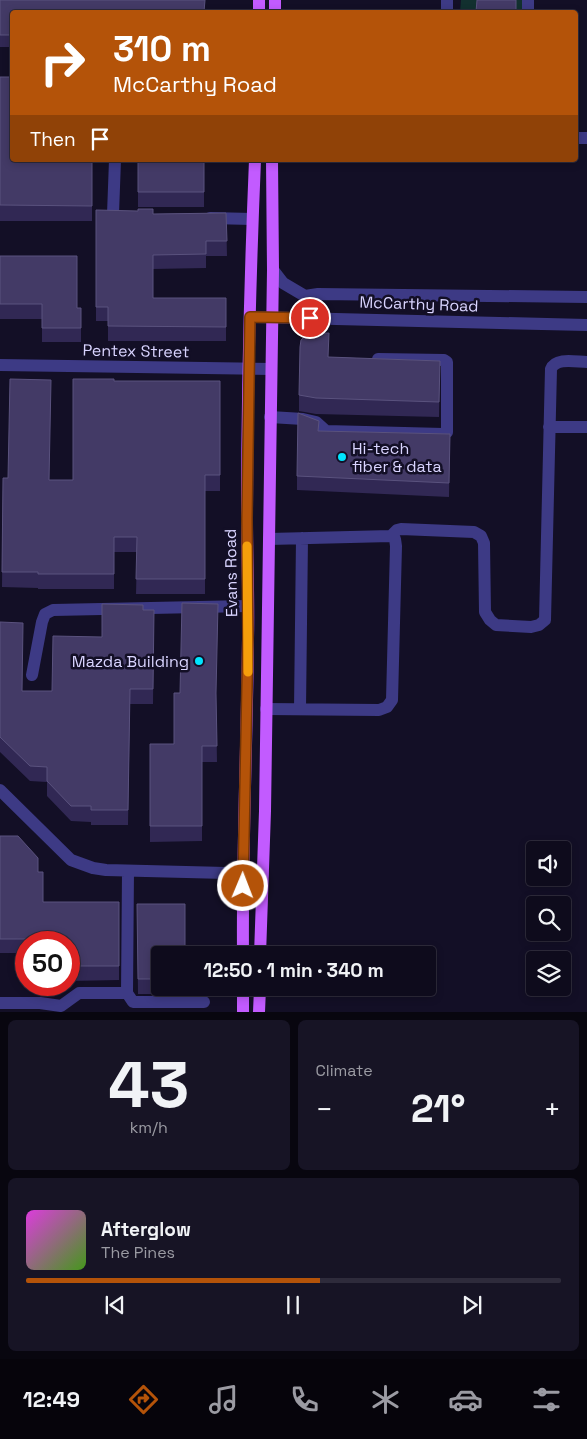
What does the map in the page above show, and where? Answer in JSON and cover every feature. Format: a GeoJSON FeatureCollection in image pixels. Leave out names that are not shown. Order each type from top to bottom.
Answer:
{"type":"FeatureCollection","features":[{"type":"Feature","properties":{"kind":"main road","name":"Evans Road"},"geometry":{"type":"LineString","coordinates":[[243,946],[248,637],[249,369],[255,162]]}},
{"type":"Feature","properties":{"kind":"main road"},"geometry":{"type":"LineString","coordinates":[[260,946],[269,539],[273,270],[272,162]]}},
{"type":"Feature","properties":{"kind":"main road"},"geometry":{"type":"LineString","coordinates":[[243,996],[243,1012]]}},
{"type":"Feature","properties":{"kind":"main road"},"geometry":{"type":"LineString","coordinates":[[259,1012],[260,996]]}},
{"type":"Feature","properties":{"kind":"street"},"geometry":{"type":"LineString","coordinates":[[99,214],[118,214],[115,162]]}},
{"type":"Feature","properties":{"kind":"street"},"geometry":{"type":"LineString","coordinates":[[202,218],[252,219]]}},
{"type":"Feature","properties":{"kind":"street","name":"McCarthy Road"},"geometry":{"type":"LineString","coordinates":[[273,270],[283,283],[305,296],[318,294],[587,297]]}},
{"type":"Feature","properties":{"kind":"street","name":"McCarthy Road"},"geometry":{"type":"LineString","coordinates":[[250,317],[587,325]]}},
{"type":"Feature","properties":{"kind":"street"},"geometry":{"type":"LineString","coordinates":[[270,417],[316,422],[326,431],[425,434],[443,434],[447,432],[447,362],[444,360],[367,358]]}},
{"type":"Feature","properties":{"kind":"street"},"geometry":{"type":"LineString","coordinates":[[391,536],[396,530],[401,529],[474,532],[481,536],[484,543],[485,612],[490,620],[496,625],[531,627],[539,625],[545,620],[551,369],[553,364],[557,362],[587,362]]}},
{"type":"Feature","properties":{"kind":"street","name":"Pentex Street"},"geometry":{"type":"LineString","coordinates":[[0,365],[271,369]]}},
{"type":"Feature","properties":{"kind":"street"},"geometry":{"type":"LineString","coordinates":[[549,427],[587,427]]}},
{"type":"Feature","properties":{"kind":"street"},"geometry":{"type":"LineString","coordinates":[[266,709],[379,710],[388,707],[392,700],[396,546],[395,539],[391,536],[269,539]]}},
{"type":"Feature","properties":{"kind":"street"},"geometry":{"type":"LineString","coordinates":[[300,710],[302,538]]}},
{"type":"Feature","properties":{"kind":"street"},"geometry":{"type":"LineString","coordinates":[[32,675],[42,622],[45,614],[53,610],[248,606]]}},
{"type":"Feature","properties":{"kind":"street"},"geometry":{"type":"LineString","coordinates":[[0,790],[71,860],[93,868],[128,871],[263,874]]}},
{"type":"Feature","properties":{"kind":"street"},"geometry":{"type":"LineString","coordinates":[[128,871],[127,993],[133,1002],[204,1002]]}},
{"type":"Feature","properties":{"kind":"street"},"geometry":{"type":"LineString","coordinates":[[0,1003],[40,1003],[61,1006],[79,992],[127,993]]}},
{"type":"Feature","properties":{"kind":"green space"},"geometry":{"type":"Polygon","coordinates":[[[461,0],[522,0],[522,10],[460,10],[461,0]]]}},
{"type":"Feature","properties":{"kind":"building"},"geometry":{"type":"Polygon","coordinates":[[[0,0],[205,0],[204,10],[10,10],[10,35],[0,35],[0,0]]]}},
{"type":"Feature","properties":{"kind":"building"},"geometry":{"type":"Polygon","coordinates":[[[477,0],[516,0],[516,10],[476,10],[477,0]]]}},
{"type":"Feature","properties":{"kind":"building"},"geometry":{"type":"Polygon","coordinates":[[[0,77],[10,77],[10,162],[92,162],[92,206],[0,205],[0,77]]]}},
{"type":"Feature","properties":{"kind":"building"},"geometry":{"type":"Polygon","coordinates":[[[138,162],[204,162],[204,192],[138,192],[138,162]]]}},
{"type":"Feature","properties":{"kind":"building"},"geometry":{"type":"Polygon","coordinates":[[[138,209],[153,209],[153,214],[226,213],[227,241],[206,241],[206,254],[153,255],[153,298],[226,298],[226,327],[108,326],[108,307],[96,307],[96,210],[138,211],[138,209]]]}},
{"type":"Feature","properties":{"kind":"building"},"geometry":{"type":"Polygon","coordinates":[[[0,256],[77,256],[77,308],[81,308],[81,328],[42,328],[42,304],[0,304],[0,256]]]}},
{"type":"Feature","properties":{"kind":"building"},"geometry":{"type":"Polygon","coordinates":[[[329,333],[328,357],[440,361],[439,402],[316,398],[299,395],[301,340],[307,334],[329,333]]]}},
{"type":"Feature","properties":{"kind":"building"},"geometry":{"type":"Polygon","coordinates":[[[10,379],[51,380],[49,480],[73,480],[73,379],[220,381],[220,475],[205,475],[205,579],[136,579],[137,537],[114,537],[114,574],[2,572],[3,478],[8,478],[10,379]]]}},
{"type":"Feature","properties":{"kind":"building"},"geometry":{"type":"Polygon","coordinates":[[[298,413],[319,421],[318,431],[450,434],[449,483],[297,476],[298,413]]]}},
{"type":"Feature","properties":{"kind":"building"},"geometry":{"type":"Polygon","coordinates":[[[182,603],[218,604],[217,746],[202,746],[202,826],[150,826],[150,744],[174,744],[174,693],[180,693],[182,603]]]}},
{"type":"Feature","properties":{"kind":"building"},"geometry":{"type":"Polygon","coordinates":[[[102,604],[143,605],[143,610],[154,610],[153,689],[130,689],[128,810],[91,810],[91,806],[71,806],[47,781],[47,767],[30,766],[0,737],[0,622],[23,623],[22,691],[52,691],[53,636],[102,637],[102,604]]]}},
{"type":"Feature","properties":{"kind":"building"},"geometry":{"type":"Polygon","coordinates":[[[0,836],[18,836],[38,858],[38,872],[43,872],[43,902],[119,902],[119,966],[80,966],[80,931],[15,931],[15,939],[0,939],[0,836]]]}},
{"type":"Feature","properties":{"kind":"building"},"geometry":{"type":"Polygon","coordinates":[[[137,904],[185,904],[185,946],[151,946],[151,979],[138,979],[137,904]]]}},
{"type":"Feature","properties":{"kind":"slow traffic"},"geometry":{"type":"LineString","coordinates":[[247,546],[248,672]]}},
{"type":"Feature","properties":{"kind":"place","name":"Hi-tech fiber & data"},"geometry":{"type":"Point","coordinates":[342,457]}},
{"type":"Feature","properties":{"kind":"place","name":"Mazda Building"},"geometry":{"type":"Point","coordinates":[199,661]}},
{"type":"Feature","properties":{"kind":"route"},"geometry":{"type":"LineString","coordinates":[[243,886],[248,637],[247,519],[250,317],[310,318]]}}]}
